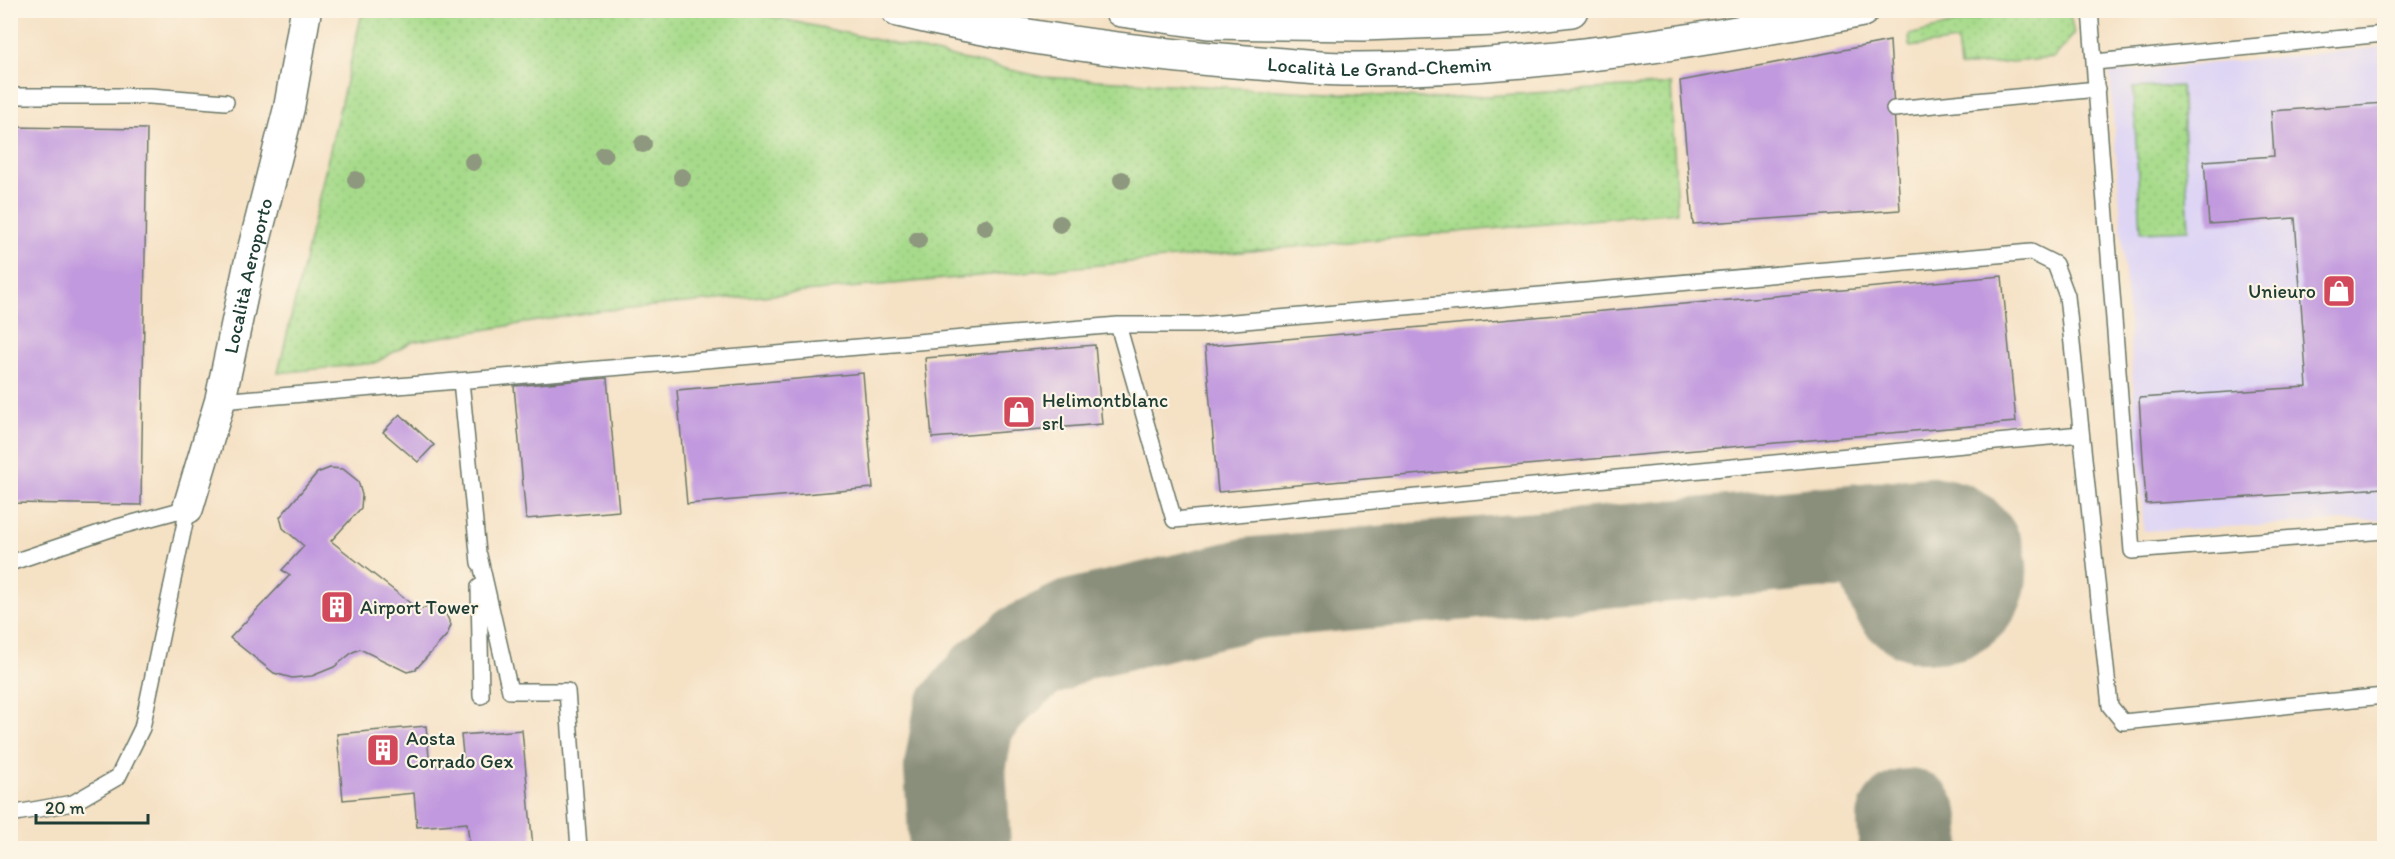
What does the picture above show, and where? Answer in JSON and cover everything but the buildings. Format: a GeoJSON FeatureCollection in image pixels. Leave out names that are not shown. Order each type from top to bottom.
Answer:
{"type":"FeatureCollection","features":[{"type":"Feature","properties":{"kind":"main road","name":"Località Le Grand-Chemin"},"geometry":{"type":"LineString","coordinates":[[898,10],[964,26],[1154,55],[1347,69],[1524,62],[1668,42],[1862,10]]}},
{"type":"Feature","properties":{"kind":"main road","name":"Località Le Grand-Chemin"},"geometry":{"type":"LineString","coordinates":[[1121,10],[1208,22],[1363,24],[1494,19],[1571,10]]}},
{"type":"Feature","properties":{"kind":"street","name":"Località Aeroporto"},"geometry":{"type":"LineString","coordinates":[[299,10],[300,42]]}},
{"type":"Feature","properties":{"kind":"street","name":"Località Aeroporto"},"geometry":{"type":"LineString","coordinates":[[188,508],[220,401],[249,265],[289,108],[306,10]]}},
{"type":"Feature","properties":{"kind":"street","name":"Località Aeroporto"},"geometry":{"type":"LineString","coordinates":[[300,42],[318,10]]}},
{"type":"Feature","properties":{"kind":"lane"},"geometry":{"type":"LineString","coordinates":[[2090,10],[2132,551],[2385,531]]}},
{"type":"Feature","properties":{"kind":"lane"},"geometry":{"type":"LineString","coordinates":[[2095,62],[2385,34]]}},
{"type":"Feature","properties":{"kind":"lane"},"geometry":{"type":"LineString","coordinates":[[1894,109],[2097,89]]}},
{"type":"Feature","properties":{"kind":"lane"},"geometry":{"type":"LineString","coordinates":[[10,96],[150,96],[226,102]]}},
{"type":"Feature","properties":{"kind":"lane"},"geometry":{"type":"LineString","coordinates":[[220,401],[1119,325],[1199,325],[2031,252],[2055,264],[2067,296],[2110,706],[2123,722],[2385,696]]}},
{"type":"Feature","properties":{"kind":"lane"},"geometry":{"type":"LineString","coordinates":[[1119,325],[1174,520],[2081,434]]}},
{"type":"Feature","properties":{"kind":"lane"},"geometry":{"type":"LineString","coordinates":[[460,381],[478,555],[481,696]]}},
{"type":"Feature","properties":{"kind":"lane"},"geometry":{"type":"LineString","coordinates":[[10,563],[114,528],[188,508],[142,728],[118,777],[73,803],[10,814]]}},
{"type":"Feature","properties":{"kind":"lane"},"geometry":{"type":"LineString","coordinates":[[478,555],[510,691],[567,691],[579,849]]}},
{"type":"Feature","properties":{"kind":"shaded area"},"geometry":{"type":"Polygon","coordinates":[[[2384,47],[2384,519],[2144,531],[2110,73],[2384,47]]]}},
{"type":"Feature","properties":{"kind":"green space"},"geometry":{"type":"Polygon","coordinates":[[[2010,10],[2069,11],[2074,34],[2054,58],[1960,67],[1957,41],[1910,47],[1909,35],[2010,10]]]}},
{"type":"Feature","properties":{"kind":"green space"},"geometry":{"type":"Polygon","coordinates":[[[372,11],[747,11],[1043,77],[1440,99],[1671,84],[1677,212],[597,311],[411,342],[375,363],[278,373],[361,17],[372,11]]]}},
{"type":"Feature","properties":{"kind":"green space"},"geometry":{"type":"Polygon","coordinates":[[[2181,86],[2189,230],[2141,232],[2133,88],[2181,86]]]}},
{"type":"Feature","properties":{"kind":"taxiway"},"geometry":{"type":"LineString","coordinates":[[960,848],[955,768],[964,717],[993,682],[1030,652],[1075,630],[1254,588],[1931,528],[1951,533],[1965,543],[1974,556],[1976,572],[1973,586],[1965,599],[1952,609],[1933,612],[1919,610],[1908,604],[1901,595],[1886,560],[1879,550],[1866,540],[1839,537]]}},
{"type":"Feature","properties":{"kind":"taxiway"},"geometry":{"type":"LineString","coordinates":[[1908,820],[1910,848]]}},
{"type":"Feature","properties":{"kind":"place","name":"Unieuro"},"geometry":{"type":"Point","coordinates":[2339,291]}},
{"type":"Feature","properties":{"kind":"place","name":"Helimontblanc srl"},"geometry":{"type":"Point","coordinates":[1019,412]}},
{"type":"Feature","properties":{"kind":"place","name":"Airport Tower"},"geometry":{"type":"Point","coordinates":[337,607]}},
{"type":"Feature","properties":{"kind":"place","name":"Aosta Corrado Gex"},"geometry":{"type":"Point","coordinates":[383,750]}}]}
